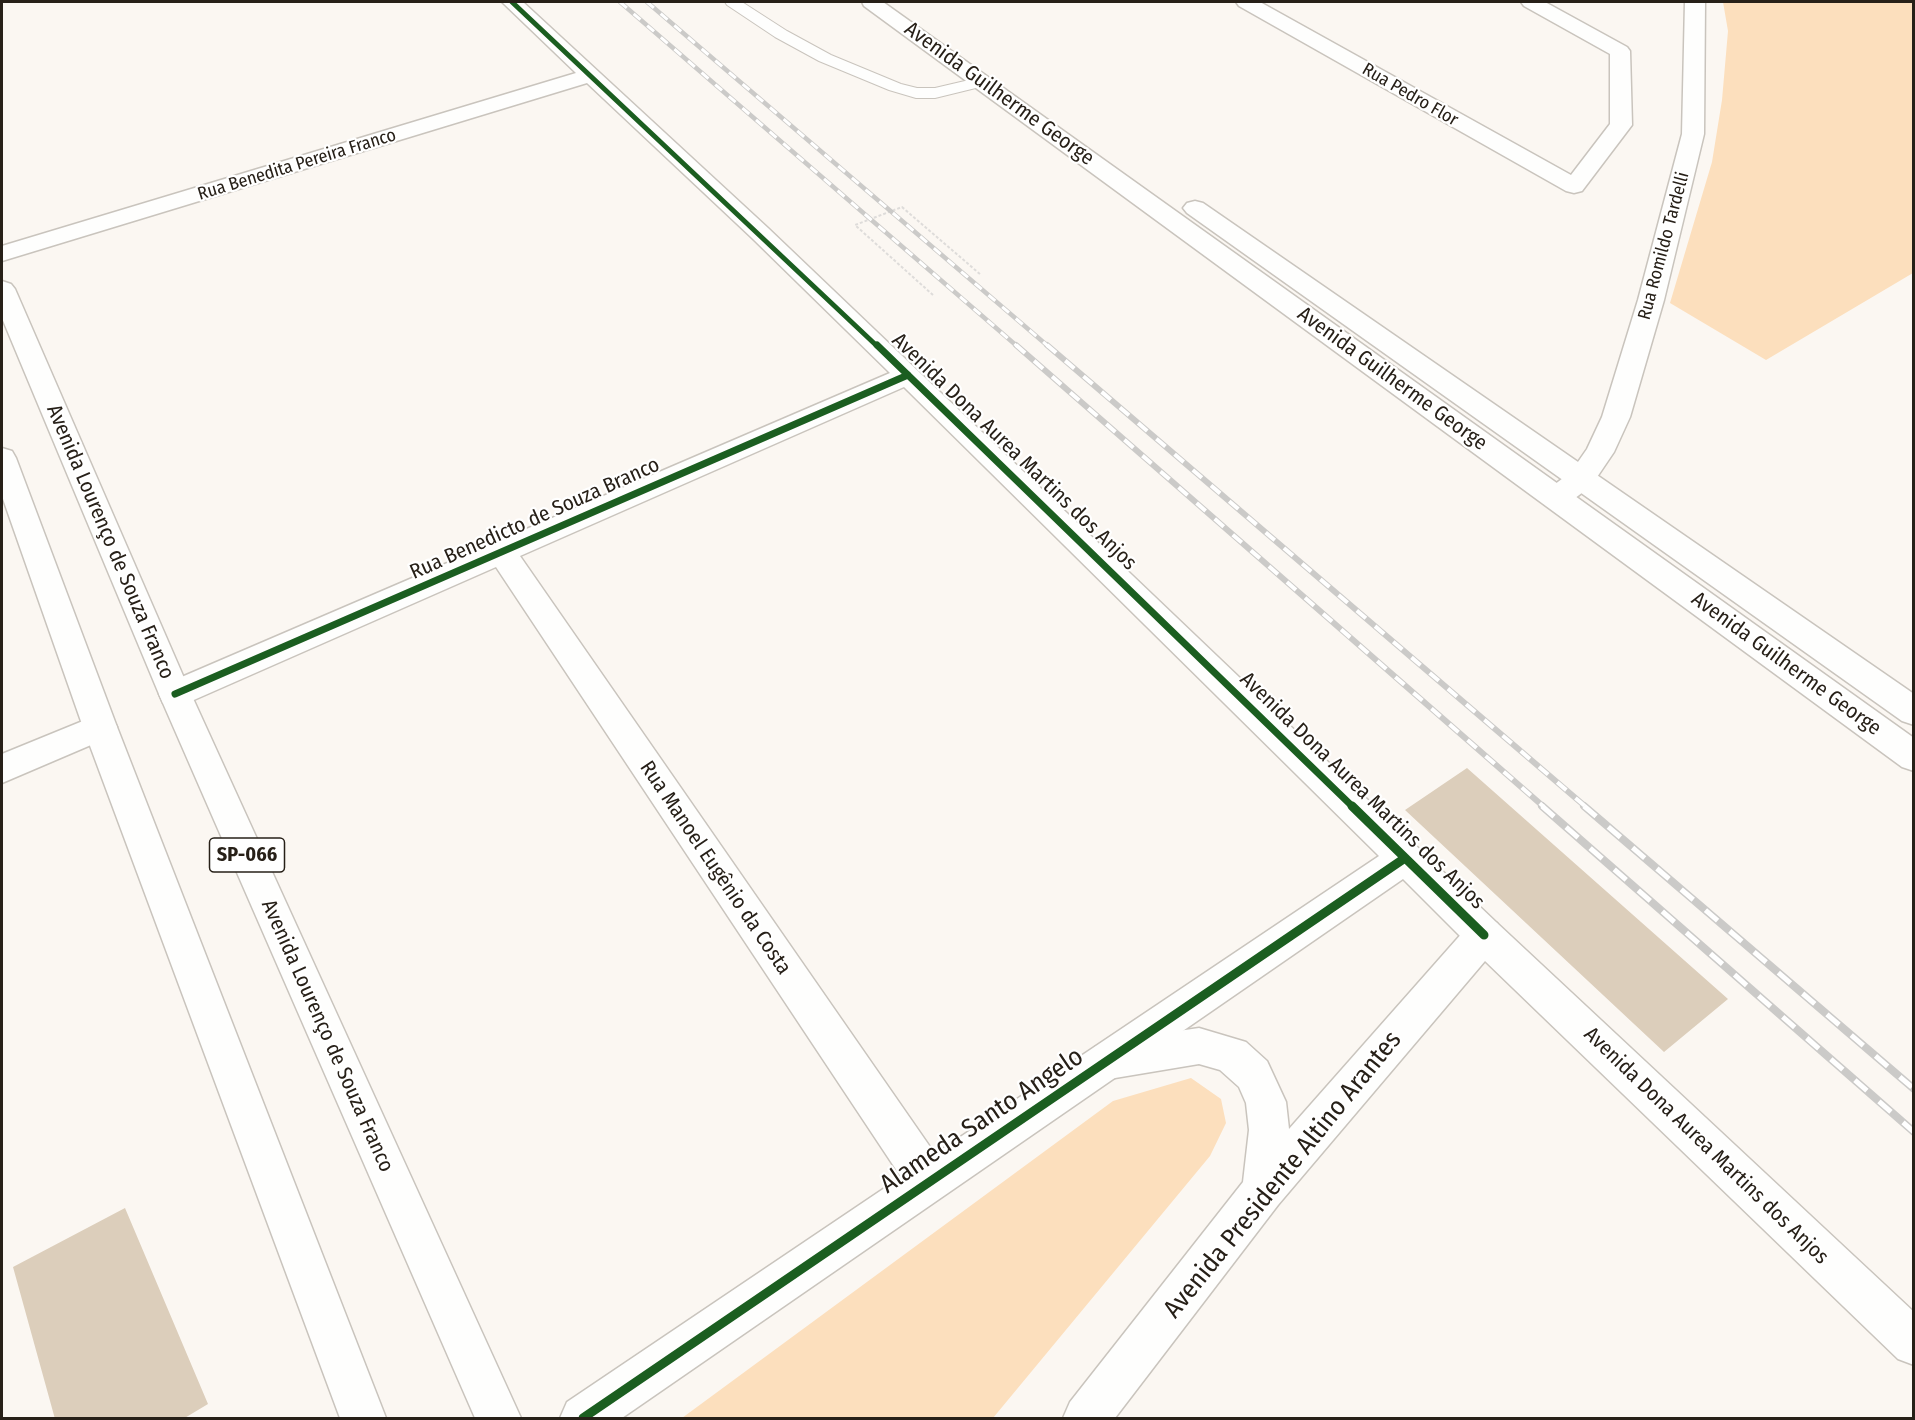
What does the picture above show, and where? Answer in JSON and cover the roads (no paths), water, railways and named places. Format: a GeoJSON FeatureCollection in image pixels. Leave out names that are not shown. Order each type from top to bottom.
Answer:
{"type":"FeatureCollection","features":[{"type":"Feature","properties":{"kind":"main road","name":"Avenida Dona Aurea Martins dos Anjos"},"geometry":{"type":"LineString","coordinates":[[512,2],[908,375],[1484,935],[1914,1343]]}},
{"type":"Feature","properties":{"kind":"main road","name":"Avenida Guilherme George"},"geometry":{"type":"LineString","coordinates":[[872,2],[1914,757]]}},
{"type":"Feature","properties":{"kind":"main road","name":"Avenida Guilherme George"},"geometry":{"type":"LineString","coordinates":[[903,2],[1914,712]]}},
{"type":"Feature","properties":{"kind":"main road","name":"Rua Pedro Flor"},"geometry":{"type":"LineString","coordinates":[[1246,2],[1574,186],[1621,125],[1620,51],[1531,2]]}},
{"type":"Feature","properties":{"kind":"main road","name":"Rua Romildo Tardelli"},"geometry":{"type":"LineString","coordinates":[[1556,498],[1581,479],[1600,452],[1616,417],[1651,300],[1693,134],[1695,2]]}},
{"type":"Feature","properties":{"kind":"main road","name":"Rua Benedita Pereira Franco"},"geometry":{"type":"LineString","coordinates":[[2,254],[592,75]]}},
{"type":"Feature","properties":{"kind":"main road","name":"Avenida Lourenço de Souza Franco"},"geometry":{"type":"LineString","coordinates":[[2,289],[175,694],[498,1419]]}},
{"type":"Feature","properties":{"kind":"main road","name":"Rua Benedicto de Souza Branco"},"geometry":{"type":"LineString","coordinates":[[175,694],[908,375]]}},
{"type":"Feature","properties":{"kind":"main road"},"geometry":{"type":"LineString","coordinates":[[2,458],[100,727],[363,1419]]}},
{"type":"Feature","properties":{"kind":"main road","name":"Rua Manoel Eugênio da Costa"},"geometry":{"type":"LineString","coordinates":[[502,553],[929,1182]]}},
{"type":"Feature","properties":{"kind":"main road"},"geometry":{"type":"LineString","coordinates":[[2,769],[100,727]]}},
{"type":"Feature","properties":{"kind":"main road","name":"Alameda Santo Angelo"},"geometry":{"type":"LineString","coordinates":[[582,1419],[1405,858]]}},
{"type":"Feature","properties":{"kind":"main road","name":"Avenida Presidente Altino Arantes"},"geometry":{"type":"LineString","coordinates":[[1086,1419],[1263,1190],[1484,935]]}},
{"type":"Feature","properties":{"kind":"main road"},"geometry":{"type":"LineString","coordinates":[[1109,1060],[1199,1046],[1232,1055],[1253,1074],[1266,1102],[1269,1130],[1263,1190]]}},
{"type":"Feature","properties":{"kind":"lane"},"geometry":{"type":"LineString","coordinates":[[732,2],[802,46],[895,87],[916,93],[935,93],[982,82]]}},
{"type":"Feature","properties":{"kind":"railway"},"geometry":{"type":"LineString","coordinates":[[620,2],[1018,347]]}},
{"type":"Feature","properties":{"kind":"railway"},"geometry":{"type":"LineString","coordinates":[[647,2],[1049,347]]}},
{"type":"Feature","properties":{"kind":"railway"},"geometry":{"type":"LineString","coordinates":[[1016,345],[1544,807]]}},
{"type":"Feature","properties":{"kind":"railway"},"geometry":{"type":"LineString","coordinates":[[1047,345],[1586,807]]}},
{"type":"Feature","properties":{"kind":"railway"},"geometry":{"type":"LineString","coordinates":[[1542,806],[1914,1132]]}},
{"type":"Feature","properties":{"kind":"railway"},"geometry":{"type":"LineString","coordinates":[[1584,806],[1914,1089]]}}]}
